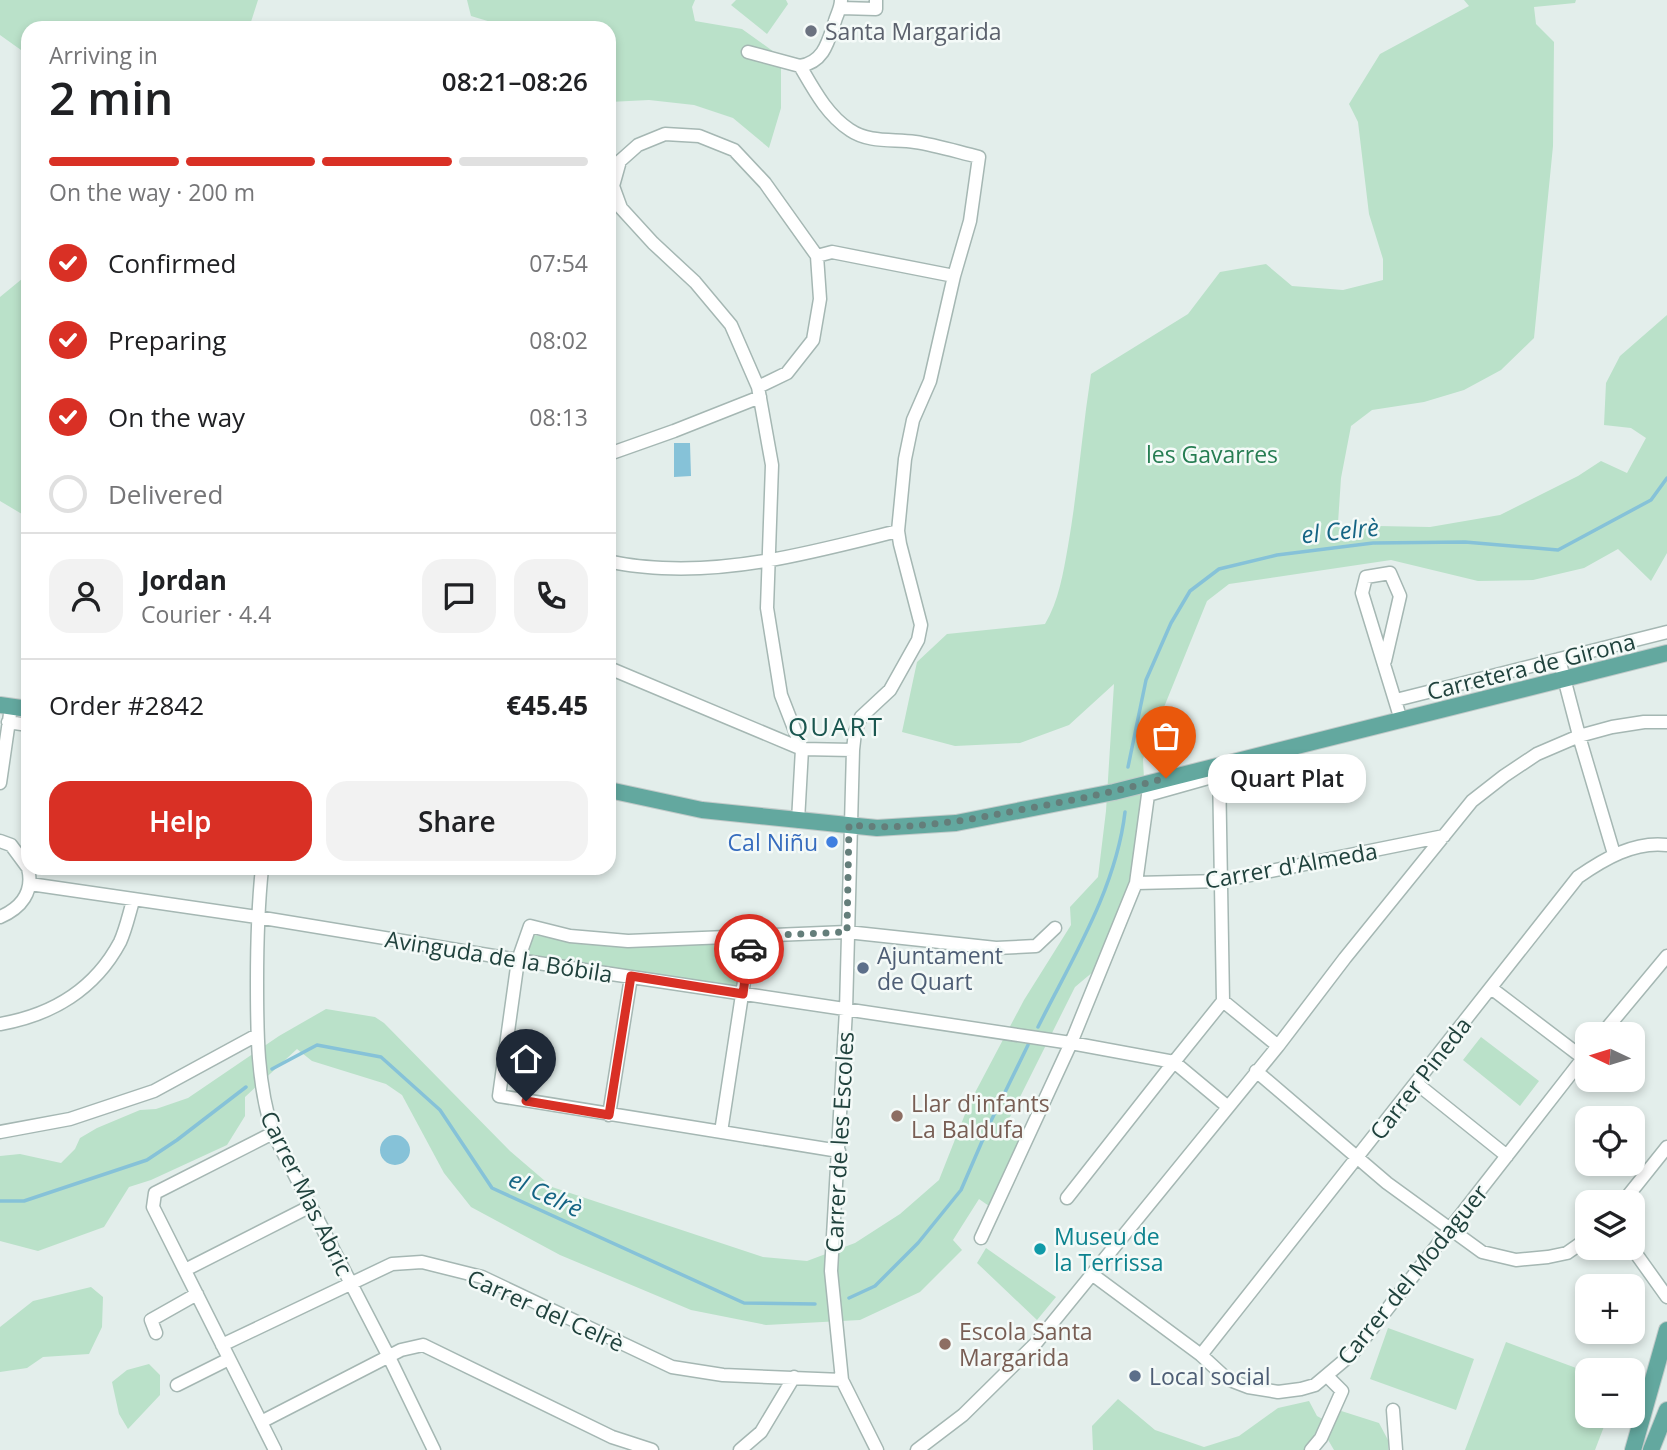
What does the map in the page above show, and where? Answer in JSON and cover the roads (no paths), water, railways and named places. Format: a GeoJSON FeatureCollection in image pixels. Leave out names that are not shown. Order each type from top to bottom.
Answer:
{"type":"FeatureCollection","features":[{"type":"Feature","properties":{"kind":"main road"},"geometry":{"type":"LineString","coordinates":[[616,792],[702,810],[798,821],[877,828],[956,823],[1219,770],[1401,720],[1667,653]]}},
{"type":"Feature","properties":{"kind":"main road"},"geometry":{"type":"LineString","coordinates":[[1633,1450],[1667,1330]]}},
{"type":"Feature","properties":{"kind":"main road"},"geometry":{"type":"LineString","coordinates":[[1651,1450],[1667,1410]]}},
{"type":"Feature","properties":{"kind":"street"},"geometry":{"type":"LineString","coordinates":[[748,52],[800,66],[810,65],[819,59],[826,48],[841,4],[876,9],[876,0]]}},
{"type":"Feature","properties":{"kind":"street","name":"Carrer de les Escoles"},"geometry":{"type":"LineString","coordinates":[[800,66],[824,106],[858,135],[916,142],[979,157],[970,221],[954,276],[930,381],[914,420],[905,459],[898,531],[921,625],[918,640],[890,690],[862,717],[855,732],[853,750],[846,1010],[831,1272],[842,1380],[877,1450]]}},
{"type":"Feature","properties":{"kind":"street"},"geometry":{"type":"LineString","coordinates":[[616,175],[620,161],[638,145],[665,134],[699,136],[734,150],[765,183],[817,256],[820,299],[813,340],[787,373],[759,392],[674,431],[616,451]]}},
{"type":"Feature","properties":{"kind":"street"},"geometry":{"type":"LineString","coordinates":[[616,194],[621,208],[653,243],[695,282],[731,325],[759,392],[772,465],[767,608],[781,695],[802,749],[798,821]]}},
{"type":"Feature","properties":{"kind":"street"},"geometry":{"type":"LineString","coordinates":[[817,256],[832,252],[954,276]]}},
{"type":"Feature","properties":{"kind":"street"},"geometry":{"type":"LineString","coordinates":[[616,563],[692,569],[769,562],[898,531]]}},
{"type":"Feature","properties":{"kind":"street"},"geometry":{"type":"LineString","coordinates":[[1385,661],[1400,596],[1390,573],[1366,577],[1362,593],[1401,720]]}},
{"type":"Feature","properties":{"kind":"street","name":"Carretera de Girona"},"geometry":{"type":"LineString","coordinates":[[1395,700],[1667,632]]}},
{"type":"Feature","properties":{"kind":"street"},"geometry":{"type":"LineString","coordinates":[[1559,659],[1614,854]]}},
{"type":"Feature","properties":{"kind":"street"},"geometry":{"type":"LineString","coordinates":[[616,671],[802,749],[853,750]]}},
{"type":"Feature","properties":{"kind":"street"},"geometry":{"type":"LineString","coordinates":[[0,783],[6,711]]}},
{"type":"Feature","properties":{"kind":"street"},"geometry":{"type":"LineString","coordinates":[[917,1450],[963,1415],[1018,1362],[1093,1275],[1472,801],[1537,754],[1579,736],[1612,727],[1667,722]]}},
{"type":"Feature","properties":{"kind":"street"},"geometry":{"type":"LineString","coordinates":[[981,1238],[1071,1043],[1136,883],[1149,795],[1219,770],[1223,1002],[1067,1198]]}},
{"type":"Feature","properties":{"kind":"street","name":"Carrer d'Almeda"},"geometry":{"type":"LineString","coordinates":[[1136,883],[1221,881],[1444,836]]}},
{"type":"Feature","properties":{"kind":"street"},"geometry":{"type":"LineString","coordinates":[[0,841],[11,845],[21,859]]}},
{"type":"Feature","properties":{"kind":"street","name":"Carrer Pineda"},"geometry":{"type":"LineString","coordinates":[[1200,1355],[1578,877],[1614,854],[1656,844],[1667,845]]}},
{"type":"Feature","properties":{"kind":"street"},"geometry":{"type":"LineString","coordinates":[[0,917],[14,911],[26,898],[30,884],[29,875]]}},
{"type":"Feature","properties":{"kind":"street","name":"Carrer Mas Abric"},"geometry":{"type":"LineString","coordinates":[[261,875],[257,917],[257,1035],[264,1107],[273,1133],[434,1450]]}},
{"type":"Feature","properties":{"kind":"street","name":"Avinguda de la Bóbila"},"geometry":{"type":"LineString","coordinates":[[30,884],[1071,1043],[1174,1062]]}},
{"type":"Feature","properties":{"kind":"street"},"geometry":{"type":"LineString","coordinates":[[0,1024],[30,1018],[62,1004],[84,987],[105,965],[121,939],[134,901]]}},
{"type":"Feature","properties":{"kind":"street"},"geometry":{"type":"LineString","coordinates":[[839,1151],[499,1096],[518,960],[530,926],[570,936],[628,941],[847,932],[996,948],[1036,946],[1055,928]]}},
{"type":"Feature","properties":{"kind":"street"},"geometry":{"type":"LineString","coordinates":[[721,1132],[751,936]]}},
{"type":"Feature","properties":{"kind":"street"},"geometry":{"type":"LineString","coordinates":[[1612,1022],[1667,956]]}},
{"type":"Feature","properties":{"kind":"street"},"geometry":{"type":"LineString","coordinates":[[609,1115],[631,976]]}},
{"type":"Feature","properties":{"kind":"street"},"geometry":{"type":"LineString","coordinates":[[1491,988],[1575,1049]]}},
{"type":"Feature","properties":{"kind":"street"},"geometry":{"type":"LineString","coordinates":[[1223,1002],[1278,1046]]}},
{"type":"Feature","properties":{"kind":"street"},"geometry":{"type":"LineString","coordinates":[[0,1132],[70,1119],[153,1091],[257,1035]]}},
{"type":"Feature","properties":{"kind":"street"},"geometry":{"type":"LineString","coordinates":[[1174,1062],[1228,1107]]}},
{"type":"Feature","properties":{"kind":"street","name":"Carrer del Modaguer"},"geometry":{"type":"LineString","coordinates":[[1093,1275],[1200,1355],[1227,1379],[1248,1387],[1278,1392],[1315,1385],[1353,1353],[1575,1069]]}},
{"type":"Feature","properties":{"kind":"street"},"geometry":{"type":"LineString","coordinates":[[1256,1071],[1387,1183],[1482,1252],[1516,1260],[1567,1253],[1575,1247]]}},
{"type":"Feature","properties":{"kind":"street"},"geometry":{"type":"LineString","coordinates":[[1416,1083],[1507,1156]]}},
{"type":"Feature","properties":{"kind":"street"},"geometry":{"type":"LineString","coordinates":[[273,1133],[155,1193],[153,1207],[275,1450]]}},
{"type":"Feature","properties":{"kind":"street"},"geometry":{"type":"LineString","coordinates":[[1633,1190],[1667,1147]]}},
{"type":"Feature","properties":{"kind":"street"},"geometry":{"type":"LineString","coordinates":[[185,1270],[311,1206]]}},
{"type":"Feature","properties":{"kind":"street"},"geometry":{"type":"LineString","coordinates":[[1641,1260],[1667,1297]]}},
{"type":"Feature","properties":{"kind":"street","name":"Carrer del Celrè"},"geometry":{"type":"LineString","coordinates":[[222,1345],[392,1264],[422,1262],[482,1277],[672,1367],[723,1375],[842,1380]]}},
{"type":"Feature","properties":{"kind":"street"},"geometry":{"type":"LineString","coordinates":[[156,1333],[151,1320],[197,1294]]}},
{"type":"Feature","properties":{"kind":"street"},"geometry":{"type":"LineString","coordinates":[[261,1422],[401,1350],[423,1345],[612,1437],[652,1450]]}},
{"type":"Feature","properties":{"kind":"street"},"geometry":{"type":"LineString","coordinates":[[177,1385],[229,1359]]}},
{"type":"Feature","properties":{"kind":"street"},"geometry":{"type":"LineString","coordinates":[[740,1450],[761,1432],[794,1377]]}},
{"type":"Feature","properties":{"kind":"street"},"geometry":{"type":"LineString","coordinates":[[1311,1450],[1321,1438],[1342,1391],[1327,1377]]}},
{"type":"Feature","properties":{"kind":"street"},"geometry":{"type":"LineString","coordinates":[[1393,1410],[1396,1450]]}},
{"type":"Feature","properties":{"kind":"water"},"geometry":{"type":"Polygon","coordinates":[[[674,443],[690,443],[691,476],[674,477],[674,443]]]}},
{"type":"Feature","properties":{"kind":"water"},"geometry":{"type":"Polygon","coordinates":[[[395,1135],[406,1139],[410,1150],[406,1161],[395,1165],[384,1161],[380,1150],[384,1139],[395,1135]]]}},
{"type":"Feature","properties":{"kind":"waterway","name":"el Celrè"},"geometry":{"type":"LineString","coordinates":[[1128,767],[1146,680],[1171,623],[1190,591],[1219,569],[1277,555],[1373,543],[1465,542],[1558,550],[1651,500],[1667,478]]}},
{"type":"Feature","properties":{"kind":"waterway","name":"el Celrè"},"geometry":{"type":"LineString","coordinates":[[1038,1027],[1102,896],[1120,841],[1125,812]]}},
{"type":"Feature","properties":{"kind":"waterway","name":"el Celrè"},"geometry":{"type":"LineString","coordinates":[[272,1069],[317,1045],[381,1057],[440,1110],[492,1188],[744,1303],[815,1304]]}},
{"type":"Feature","properties":{"kind":"waterway","name":"el Celrè"},"geometry":{"type":"LineString","coordinates":[[849,1298],[875,1286],[918,1243],[961,1190],[1028,1045]]}},
{"type":"Feature","properties":{"kind":"waterway","name":"el Celrè"},"geometry":{"type":"LineString","coordinates":[[0,1201],[24,1201],[147,1160],[246,1087]]}},
{"type":"Feature","properties":{"kind":"place","name":"Santa Margarida"},"geometry":{"type":"Point","coordinates":[811,31]}},
{"type":"Feature","properties":{"kind":"place","name":"Quart Plat"},"geometry":{"type":"Point","coordinates":[1166,778]}},
{"type":"Feature","properties":{"kind":"place","name":"Cal Niñu"},"geometry":{"type":"Point","coordinates":[832,842]}},
{"type":"Feature","properties":{"kind":"place","name":"Ajuntament de Quart"},"geometry":{"type":"Point","coordinates":[863,968]}},
{"type":"Feature","properties":{"kind":"place","name":"Llar d'infants La Baldufa"},"geometry":{"type":"Point","coordinates":[897,1116]}},
{"type":"Feature","properties":{"kind":"place","name":"Museu de la Terrissa"},"geometry":{"type":"Point","coordinates":[1040,1249]}},
{"type":"Feature","properties":{"kind":"place","name":"Escola Santa Margarida"},"geometry":{"type":"Point","coordinates":[945,1344]}},
{"type":"Feature","properties":{"kind":"place","name":"Local social"},"geometry":{"type":"Point","coordinates":[1135,1376]}},
{"type":"Feature","properties":{"kind":"district","name":"QUART"},"geometry":{"type":"Point","coordinates":[836,726]}},
{"type":"Feature","properties":{"kind":"park label","name":"les Gavarres"},"geometry":{"type":"Point","coordinates":[1212,454]}}]}
